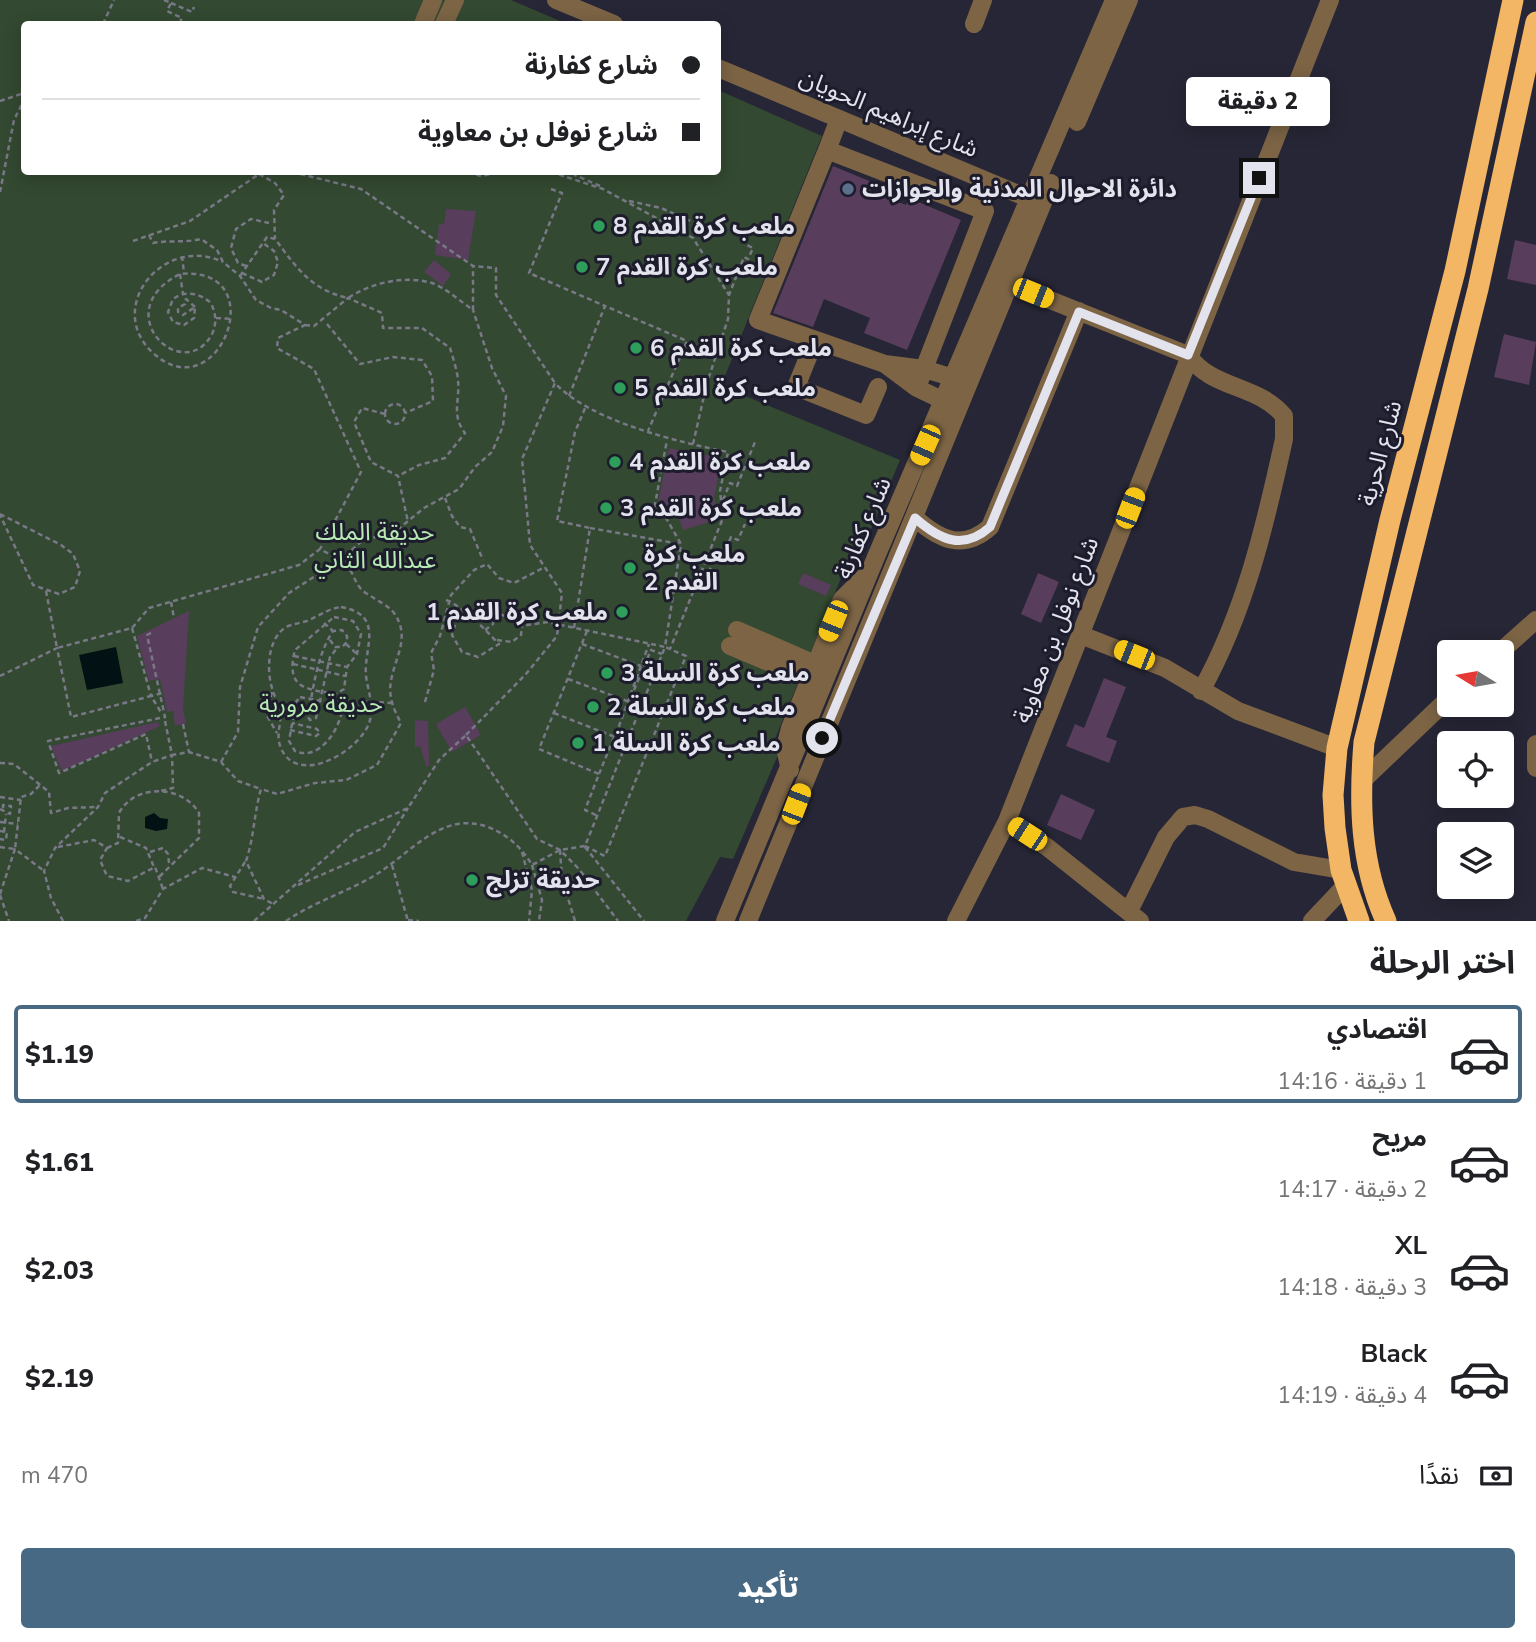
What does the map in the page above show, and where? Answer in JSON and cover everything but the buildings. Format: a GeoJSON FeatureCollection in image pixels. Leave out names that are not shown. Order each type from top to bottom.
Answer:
{"type":"FeatureCollection","features":[{"type":"Feature","properties":{"kind":"highway","name":"شارع الحرية"},"geometry":{"type":"LineString","coordinates":[[1359,921],[1344,877],[1333,794],[1337,748],[1390,520],[1455,271],[1513,0]]}},
{"type":"Feature","properties":{"kind":"highway"},"geometry":{"type":"LineString","coordinates":[[1386,921],[1365,855],[1361,782],[1364,742],[1478,289],[1536,22]]}},
{"type":"Feature","properties":{"kind":"street"},"geometry":{"type":"LineString","coordinates":[[423,21],[433,0]]}},
{"type":"Feature","properties":{"kind":"street"},"geometry":{"type":"LineString","coordinates":[[445,21],[455,0]]}},
{"type":"Feature","properties":{"kind":"street"},"geometry":{"type":"LineString","coordinates":[[556,0],[607,21]]}},
{"type":"Feature","properties":{"kind":"street"},"geometry":{"type":"LineString","coordinates":[[974,24],[983,0]]}},
{"type":"Feature","properties":{"kind":"street","name":"شارع كفارنة"},"geometry":{"type":"LineString","coordinates":[[748,921],[915,518],[1003,281],[1114,0]]}},
{"type":"Feature","properties":{"kind":"street","name":"شارع كفارنة"},"geometry":{"type":"LineString","coordinates":[[1036,201],[1129,0]]}},
{"type":"Feature","properties":{"kind":"street","name":"شارع نوفل بن معاوية"},"geometry":{"type":"LineString","coordinates":[[956,921],[1007,821],[1188,355],[1330,0]]}},
{"type":"Feature","properties":{"kind":"street","name":"شارع إبراهيم الحويان"},"geometry":{"type":"LineString","coordinates":[[721,69],[1036,201]]}},
{"type":"Feature","properties":{"kind":"street"},"geometry":{"type":"LineString","coordinates":[[839,119],[758,320],[885,364],[925,369],[954,379]]}},
{"type":"Feature","properties":{"kind":"street"},"geometry":{"type":"LineString","coordinates":[[827,150],[985,211],[917,388]]}},
{"type":"Feature","properties":{"kind":"street"},"geometry":{"type":"LineString","coordinates":[[1003,281],[1188,355],[1207,375],[1270,401],[1284,416],[1286,426],[1260,541],[1237,617],[1201,691]]}},
{"type":"Feature","properties":{"kind":"street","name":"شارع كفارنة"},"geometry":{"type":"LineString","coordinates":[[725,921],[944,401],[1003,281]]}},
{"type":"Feature","properties":{"kind":"street"},"geometry":{"type":"LineString","coordinates":[[915,518],[933,534],[957,541],[975,540],[990,527],[1079,312]]}},
{"type":"Feature","properties":{"kind":"street"},"geometry":{"type":"LineString","coordinates":[[815,340],[796,387],[866,415],[878,387]]}},
{"type":"Feature","properties":{"kind":"street"},"geometry":{"type":"LineString","coordinates":[[885,364],[917,388],[944,401]]}},
{"type":"Feature","properties":{"kind":"street"},"geometry":{"type":"LineString","coordinates":[[790,770],[785,748],[786,737],[812,672],[842,599],[870,572]]}},
{"type":"Feature","properties":{"kind":"street"},"geometry":{"type":"LineString","coordinates":[[1514,640],[1536,620]]}},
{"type":"Feature","properties":{"kind":"street"},"geometry":{"type":"LineString","coordinates":[[1081,635],[1166,668],[1238,711],[1337,748]]}},
{"type":"Feature","properties":{"kind":"street"},"geometry":{"type":"LineString","coordinates":[[734,638],[812,672]]}},
{"type":"Feature","properties":{"kind":"street"},"geometry":{"type":"LineString","coordinates":[[1361,782],[1437,709]]}},
{"type":"Feature","properties":{"kind":"street"},"geometry":{"type":"LineString","coordinates":[[1536,744],[1536,768]]}},
{"type":"Feature","properties":{"kind":"street"},"geometry":{"type":"LineString","coordinates":[[1007,821],[1135,916],[1166,837],[1183,817],[1195,815],[1208,819],[1294,862],[1344,877],[1312,921]]}},
{"type":"Feature","properties":{"kind":"path"},"geometry":{"type":"LineString","coordinates":[[104,21],[114,0]]}},
{"type":"Feature","properties":{"kind":"path"},"geometry":{"type":"LineString","coordinates":[[164,0],[192,12],[194,7]]}},
{"type":"Feature","properties":{"kind":"path"},"geometry":{"type":"LineString","coordinates":[[171,3],[167,11],[182,18],[180,21]]}},
{"type":"Feature","properties":{"kind":"path"},"geometry":{"type":"LineString","coordinates":[[0,101],[21,94]]}},
{"type":"Feature","properties":{"kind":"path"},"geometry":{"type":"LineString","coordinates":[[0,192],[14,120],[21,106]]}},
{"type":"Feature","properties":{"kind":"path"},"geometry":{"type":"LineString","coordinates":[[133,241],[190,221],[256,175]]}},
{"type":"Feature","properties":{"kind":"path"},"geometry":{"type":"LineString","coordinates":[[264,175],[284,195],[274,210],[275,239]]}},
{"type":"Feature","properties":{"kind":"path"},"geometry":{"type":"LineString","coordinates":[[304,175],[361,189],[473,266],[496,268],[496,295],[555,383],[568,397],[667,440],[728,452],[720,491],[723,518],[669,649]]}},
{"type":"Feature","properties":{"kind":"path"},"geometry":{"type":"LineString","coordinates":[[560,175],[603,189],[693,238],[729,295]]}},
{"type":"Feature","properties":{"kind":"path"},"geometry":{"type":"LineString","coordinates":[[575,175],[596,182],[603,189]]}},
{"type":"Feature","properties":{"kind":"path"},"geometry":{"type":"LineString","coordinates":[[551,189],[562,193],[529,273],[687,341],[648,432]]}},
{"type":"Feature","properties":{"kind":"path"},"geometry":{"type":"LineString","coordinates":[[624,200],[661,208],[711,230]]}},
{"type":"Feature","properties":{"kind":"path"},"geometry":{"type":"LineString","coordinates":[[247,266],[239,263],[231,248],[236,229],[251,219],[269,223]]}},
{"type":"Feature","properties":{"kind":"path"},"geometry":{"type":"LineString","coordinates":[[149,235],[153,243],[184,243],[201,239],[217,250],[223,262]]}},
{"type":"Feature","properties":{"kind":"path"},"geometry":{"type":"LineString","coordinates":[[241,275],[267,237],[275,239],[314,287],[382,313],[383,328],[422,328],[450,348],[458,382],[455,407],[458,425],[465,433],[445,458],[419,465],[398,476]]}},
{"type":"Feature","properties":{"kind":"path"},"geometry":{"type":"LineString","coordinates":[[195,307],[194,318],[189,323],[180,325],[171,320],[170,303],[183,294],[204,297],[211,303],[216,318],[209,339],[189,352],[171,350],[156,339],[148,319],[150,300],[163,285],[182,274],[199,275],[219,284],[226,293],[232,319],[231,329],[218,350],[197,365],[169,364],[146,346],[135,317],[139,295],[156,270],[183,256],[206,256],[223,262],[241,275],[262,282],[274,275],[278,262],[274,251],[262,243]]}},
{"type":"Feature","properties":{"kind":"path"},"geometry":{"type":"LineString","coordinates":[[693,445],[707,383],[728,319],[729,295],[744,257],[748,259],[753,248],[745,244]]}},
{"type":"Feature","properties":{"kind":"path"},"geometry":{"type":"LineString","coordinates":[[183,256],[183,294]]}},
{"type":"Feature","properties":{"kind":"path"},"geometry":{"type":"LineString","coordinates":[[221,762],[238,732],[240,687],[258,626],[289,593],[340,560],[362,541],[396,531],[424,508],[459,489],[475,467],[492,452],[503,426],[506,396],[492,368],[473,310],[473,266]]}},
{"type":"Feature","properties":{"kind":"path"},"geometry":{"type":"LineString","coordinates":[[241,275],[256,299],[271,308],[281,310],[305,326]]}},
{"type":"Feature","properties":{"kind":"path"},"geometry":{"type":"LineString","coordinates":[[0,676],[57,649],[132,628],[149,608],[299,565],[320,549],[361,472],[314,369],[277,348],[278,338],[305,326],[314,326],[361,290],[392,280],[432,283],[473,310]]}},
{"type":"Feature","properties":{"kind":"path"},"geometry":{"type":"LineString","coordinates":[[186,299],[195,307],[183,315],[178,312],[186,299]]}},
{"type":"Feature","properties":{"kind":"path"},"geometry":{"type":"LineString","coordinates":[[568,397],[604,306]]}},
{"type":"Feature","properties":{"kind":"path"},"geometry":{"type":"LineString","coordinates":[[216,318],[232,319]]}},
{"type":"Feature","properties":{"kind":"path"},"geometry":{"type":"LineString","coordinates":[[327,324],[360,364],[393,357],[422,360],[432,376],[433,401],[405,413],[401,422],[396,424],[387,420],[385,414]]}},
{"type":"Feature","properties":{"kind":"path"},"geometry":{"type":"LineString","coordinates":[[293,887],[383,848],[439,760],[526,674],[557,636],[562,593],[530,545],[522,459],[555,383]]}},
{"type":"Feature","properties":{"kind":"path"},"geometry":{"type":"LineString","coordinates":[[385,414],[394,404],[400,405],[405,413]]}},
{"type":"Feature","properties":{"kind":"path"},"geometry":{"type":"LineString","coordinates":[[586,405],[575,432],[557,521],[681,544]]}},
{"type":"Feature","properties":{"kind":"path"},"geometry":{"type":"LineString","coordinates":[[385,414],[362,408],[354,422],[371,462],[398,476]]}},
{"type":"Feature","properties":{"kind":"path"},"geometry":{"type":"LineString","coordinates":[[584,846],[665,647],[681,544],[666,518],[653,515],[667,440]]}},
{"type":"Feature","properties":{"kind":"path"},"geometry":{"type":"LineString","coordinates":[[722,503],[730,483],[737,486],[755,442]]}},
{"type":"Feature","properties":{"kind":"path"},"geometry":{"type":"LineString","coordinates":[[398,476],[408,522]]}},
{"type":"Feature","properties":{"kind":"path"},"geometry":{"type":"LineString","coordinates":[[445,498],[460,527],[470,529],[483,560]]}},
{"type":"Feature","properties":{"kind":"path"},"geometry":{"type":"LineString","coordinates":[[0,514],[73,554],[80,571],[75,587],[59,594],[46,591],[28,578],[0,514]]}},
{"type":"Feature","properties":{"kind":"path"},"geometry":{"type":"LineString","coordinates":[[702,571],[708,574],[714,560],[720,562],[731,537],[738,540],[745,524]]}},
{"type":"Feature","properties":{"kind":"path"},"geometry":{"type":"LineString","coordinates":[[574,629],[590,528]]}},
{"type":"Feature","properties":{"kind":"path"},"geometry":{"type":"LineString","coordinates":[[44,871],[55,848],[98,807],[105,793],[152,762],[172,755],[190,752],[221,762],[238,781],[277,794],[315,783],[346,780],[377,765],[401,723],[391,702],[391,681],[400,658],[403,637],[393,613],[360,589],[347,564],[320,549]]}},
{"type":"Feature","properties":{"kind":"path"},"geometry":{"type":"LineString","coordinates":[[425,702],[434,670],[431,653],[440,636],[447,601],[474,570],[486,564],[499,578],[514,583],[545,567]]}},
{"type":"Feature","properties":{"kind":"path"},"geometry":{"type":"LineString","coordinates":[[46,591],[71,717],[162,693]]}},
{"type":"Feature","properties":{"kind":"path"},"geometry":{"type":"LineString","coordinates":[[447,601],[467,611],[499,644],[478,657],[462,652],[452,635],[456,622],[467,611]]}},
{"type":"Feature","properties":{"kind":"path"},"geometry":{"type":"LineString","coordinates":[[171,602],[174,618]]}},
{"type":"Feature","properties":{"kind":"path"},"geometry":{"type":"LineString","coordinates":[[272,690],[266,714],[284,753],[292,761],[312,765],[328,760],[362,737],[369,724],[372,701],[366,672],[371,641],[369,628],[360,615],[341,607],[324,610],[280,632],[275,639],[270,658],[272,690],[280,712],[277,733]]}},
{"type":"Feature","properties":{"kind":"path"},"geometry":{"type":"LineString","coordinates":[[485,630],[493,624],[496,613],[512,618],[518,615],[522,626],[521,635],[512,642],[495,640]]}},
{"type":"Feature","properties":{"kind":"path"},"geometry":{"type":"LineString","coordinates":[[334,617],[353,621],[361,634],[357,654],[347,667],[344,689],[340,694],[313,690],[295,682],[294,656],[299,646],[324,623],[334,617]]}},
{"type":"Feature","properties":{"kind":"path"},"geometry":{"type":"LineString","coordinates":[[522,626],[547,622],[665,647],[687,656],[605,856],[584,846],[560,850],[533,865]]}},
{"type":"Feature","properties":{"kind":"path"},"geometry":{"type":"LineString","coordinates":[[324,623],[333,631],[342,630],[346,633],[346,644],[357,654]]}},
{"type":"Feature","properties":{"kind":"path"},"geometry":{"type":"LineString","coordinates":[[132,628],[150,696],[162,713]]}},
{"type":"Feature","properties":{"kind":"path"},"geometry":{"type":"LineString","coordinates":[[333,631],[317,670],[308,717],[310,720],[316,718],[328,663],[337,648],[346,644]]}},
{"type":"Feature","properties":{"kind":"path"},"geometry":{"type":"LineString","coordinates":[[587,631],[539,749],[599,774]]}},
{"type":"Feature","properties":{"kind":"path"},"geometry":{"type":"LineString","coordinates":[[150,633],[147,635],[162,693],[165,717],[94,734],[48,741],[59,773],[146,734],[152,762]]}},
{"type":"Feature","properties":{"kind":"path"},"geometry":{"type":"LineString","coordinates":[[330,640],[337,648]]}},
{"type":"Feature","properties":{"kind":"path"},"geometry":{"type":"LineString","coordinates":[[582,644],[641,666]]}},
{"type":"Feature","properties":{"kind":"path"},"geometry":{"type":"LineString","coordinates":[[615,737],[649,644]]}},
{"type":"Feature","properties":{"kind":"path"},"geometry":{"type":"LineString","coordinates":[[598,816],[585,810],[599,774],[651,650],[662,654]]}},
{"type":"Feature","properties":{"kind":"path"},"geometry":{"type":"LineString","coordinates":[[294,656],[347,667]]}},
{"type":"Feature","properties":{"kind":"path"},"geometry":{"type":"LineString","coordinates":[[293,664],[345,676]]}},
{"type":"Feature","properties":{"kind":"path"},"geometry":{"type":"LineString","coordinates":[[568,679],[628,701]]}},
{"type":"Feature","properties":{"kind":"path"},"geometry":{"type":"LineString","coordinates":[[343,705],[337,726],[316,751],[305,754],[295,751],[289,740],[298,699],[311,697],[343,705],[355,701]]}},
{"type":"Feature","properties":{"kind":"path"},"geometry":{"type":"LineString","coordinates":[[362,701],[391,702]]}},
{"type":"Feature","properties":{"kind":"path"},"geometry":{"type":"LineString","coordinates":[[554,713],[615,737]]}},
{"type":"Feature","properties":{"kind":"path"},"geometry":{"type":"LineString","coordinates":[[155,867],[128,881],[111,878],[100,865],[107,848],[116,845],[120,836],[118,820],[123,806],[136,795],[173,788],[172,755],[164,721]]}},
{"type":"Feature","properties":{"kind":"path"},"geometry":{"type":"LineString","coordinates":[[290,730],[316,736],[320,733],[317,729],[292,723]]}},
{"type":"Feature","properties":{"kind":"path"},"geometry":{"type":"LineString","coordinates":[[183,724],[190,752]]}},
{"type":"Feature","properties":{"kind":"path"},"geometry":{"type":"LineString","coordinates":[[466,735],[537,839],[560,850],[579,869],[618,921]]}},
{"type":"Feature","properties":{"kind":"path"},"geometry":{"type":"LineString","coordinates":[[0,763],[14,764],[41,784],[49,792],[51,813],[68,808],[98,807]]}},
{"type":"Feature","properties":{"kind":"path"},"geometry":{"type":"LineString","coordinates":[[0,797],[21,800],[41,784]]}},
{"type":"Feature","properties":{"kind":"path"},"geometry":{"type":"LineString","coordinates":[[261,789],[252,820],[246,861],[230,886],[233,892],[264,899],[273,904]]}},
{"type":"Feature","properties":{"kind":"path"},"geometry":{"type":"LineString","coordinates":[[158,877],[196,844],[201,821],[195,806],[189,801],[160,791]]}},
{"type":"Feature","properties":{"kind":"path"},"geometry":{"type":"LineString","coordinates":[[7,805],[8,799]]}},
{"type":"Feature","properties":{"kind":"path"},"geometry":{"type":"LineString","coordinates":[[9,921],[0,894],[15,849],[21,800]]}},
{"type":"Feature","properties":{"kind":"path"},"geometry":{"type":"LineString","coordinates":[[7,805],[11,806],[10,814],[2,813],[1,809],[7,805]]}},
{"type":"Feature","properties":{"kind":"path"},"geometry":{"type":"LineString","coordinates":[[254,921],[355,832],[408,807]]}},
{"type":"Feature","properties":{"kind":"path"},"geometry":{"type":"LineString","coordinates":[[10,810],[20,811]]}},
{"type":"Feature","properties":{"kind":"path"},"geometry":{"type":"LineString","coordinates":[[6,813],[2,831],[7,832],[7,836]]}},
{"type":"Feature","properties":{"kind":"path"},"geometry":{"type":"LineString","coordinates":[[2,822],[18,824]]}},
{"type":"Feature","properties":{"kind":"path"},"geometry":{"type":"LineString","coordinates":[[286,921],[392,865],[437,829],[460,822],[494,829],[520,849],[533,865],[542,900],[539,921]]}},
{"type":"Feature","properties":{"kind":"path"},"geometry":{"type":"LineString","coordinates":[[7,836],[16,837]]}},
{"type":"Feature","properties":{"kind":"path"},"geometry":{"type":"LineString","coordinates":[[7,836],[6,840],[1,839],[1,847],[15,849],[44,871],[64,921]]}},
{"type":"Feature","properties":{"kind":"path"},"geometry":{"type":"LineString","coordinates":[[120,836],[150,852],[163,889]]}},
{"type":"Feature","properties":{"kind":"path"},"geometry":{"type":"LineString","coordinates":[[55,848],[75,841],[94,840],[107,848]]}},
{"type":"Feature","properties":{"kind":"path"},"geometry":{"type":"LineString","coordinates":[[584,846],[644,921]]}},
{"type":"Feature","properties":{"kind":"path"},"geometry":{"type":"LineString","coordinates":[[150,852],[159,847],[166,850],[169,865]]}},
{"type":"Feature","properties":{"kind":"path"},"geometry":{"type":"LineString","coordinates":[[520,849],[532,890],[529,921]]}},
{"type":"Feature","properties":{"kind":"path"},"geometry":{"type":"LineString","coordinates":[[560,850],[562,879],[575,921]]}},
{"type":"Feature","properties":{"kind":"path"},"geometry":{"type":"LineString","coordinates":[[246,861],[264,899]]}},
{"type":"Feature","properties":{"kind":"path"},"geometry":{"type":"LineString","coordinates":[[392,865],[408,920],[419,921]]}},
{"type":"Feature","properties":{"kind":"path"},"geometry":{"type":"LineString","coordinates":[[135,921],[144,919],[163,889],[202,868],[235,877]]}},
{"type":"Feature","properties":{"kind":"green space","name":"حديقة الملك عبدالله الثاني"},"geometry":{"type":"Polygon","coordinates":[[[0,0],[511,0],[560,21],[21,21],[21,175],[721,175],[721,91],[822,136],[721,386],[900,460],[851,577],[841,578],[772,746],[778,755],[733,859],[720,857],[686,921],[0,921],[0,0]]]}},
{"type":"Feature","properties":{"kind":"shaded area"},"geometry":{"type":"Polygon","coordinates":[[[116,647],[123,683],[87,690],[79,655],[116,647]]]}},
{"type":"Feature","properties":{"kind":"shaded area"},"geometry":{"type":"Polygon","coordinates":[[[154,813],[160,818],[168,819],[167,829],[156,831],[145,828],[145,817],[154,813]]]}},
{"type":"Feature","properties":{"kind":"place","name":"دائرة الاحوال المدنية والجوازات"},"geometry":{"type":"Point","coordinates":[848,189]}},
{"type":"Feature","properties":{"kind":"place","name":"ملعب كرة القدم 8"},"geometry":{"type":"Point","coordinates":[599,226]}},
{"type":"Feature","properties":{"kind":"place","name":"ملعب كرة القدم 7"},"geometry":{"type":"Point","coordinates":[582,267]}},
{"type":"Feature","properties":{"kind":"place","name":"ملعب كرة القدم 6"},"geometry":{"type":"Point","coordinates":[636,348]}},
{"type":"Feature","properties":{"kind":"place","name":"ملعب كرة القدم 5"},"geometry":{"type":"Point","coordinates":[620,388]}},
{"type":"Feature","properties":{"kind":"place","name":"ملعب كرة القدم 4"},"geometry":{"type":"Point","coordinates":[615,462]}},
{"type":"Feature","properties":{"kind":"place","name":"ملعب كرة القدم 3"},"geometry":{"type":"Point","coordinates":[606,508]}},
{"type":"Feature","properties":{"kind":"place","name":"ملعب كرة القدم 2"},"geometry":{"type":"Point","coordinates":[630,568]}},
{"type":"Feature","properties":{"kind":"place","name":"ملعب كرة القدم 1"},"geometry":{"type":"Point","coordinates":[622,612]}},
{"type":"Feature","properties":{"kind":"place","name":"ملعب كرة السلة 3"},"geometry":{"type":"Point","coordinates":[607,673]}},
{"type":"Feature","properties":{"kind":"place","name":"ملعب كرة السلة 2"},"geometry":{"type":"Point","coordinates":[593,707]}},
{"type":"Feature","properties":{"kind":"place","name":"ملعب كرة السلة 1"},"geometry":{"type":"Point","coordinates":[578,743]}},
{"type":"Feature","properties":{"kind":"place","name":"حديقة تزلج"},"geometry":{"type":"Point","coordinates":[472,880]}},
{"type":"Feature","properties":{"kind":"route"},"geometry":{"type":"LineString","coordinates":[[822,738],[915,518],[933,534],[957,541],[975,540],[990,527],[1079,312],[1188,355],[1259,178]]}},
{"type":"Feature","properties":{"kind":"park label","name":"حديقة مرورية"},"geometry":{"type":"Point","coordinates":[321,704]}}]}
